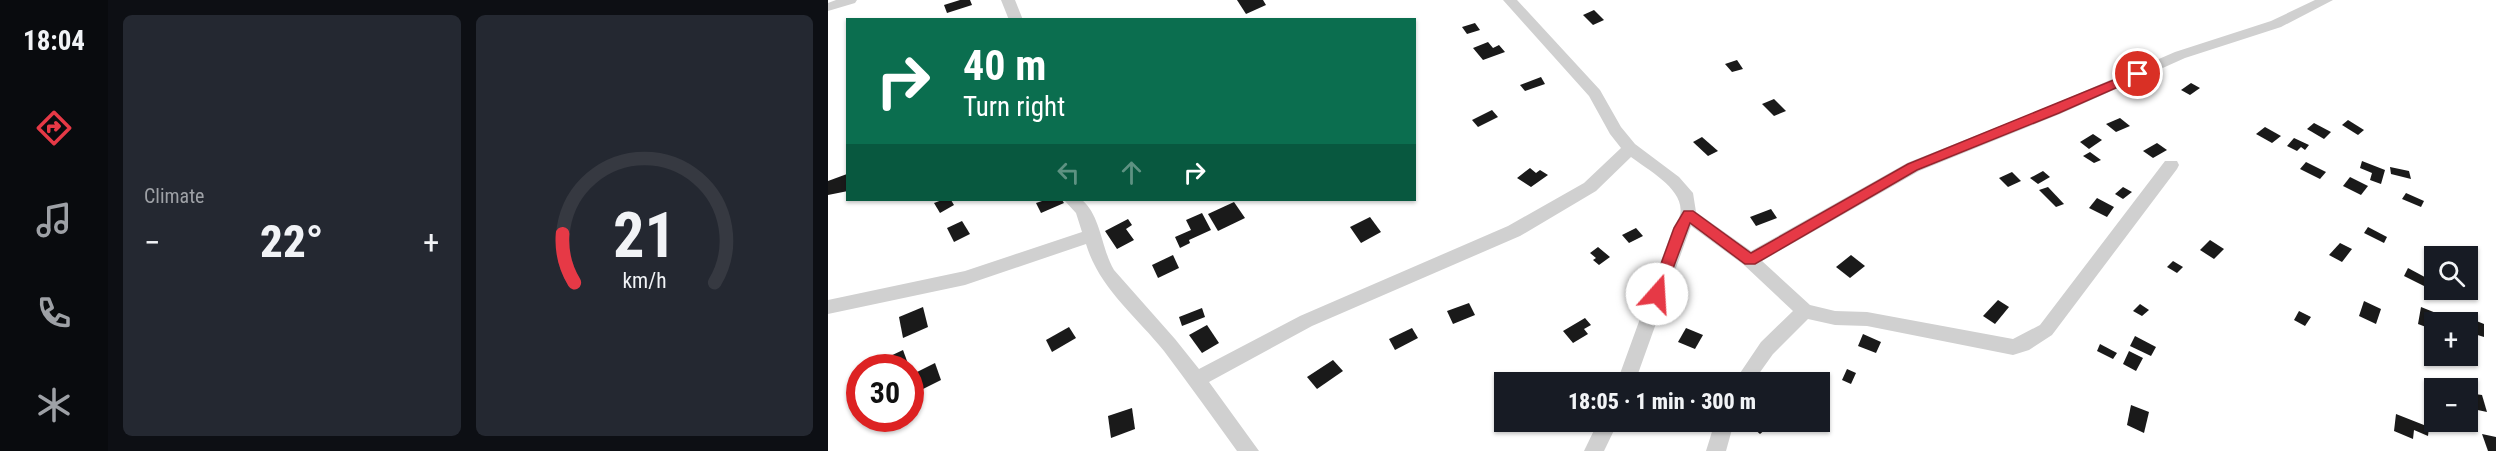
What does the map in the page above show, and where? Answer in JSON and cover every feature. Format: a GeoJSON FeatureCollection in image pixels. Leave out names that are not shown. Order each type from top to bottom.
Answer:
{"type":"FeatureCollection","features":[{"type":"Feature","properties":{"kind":"street"},"geometry":{"type":"LineString","coordinates":[[828,7],[850,0]]}},
{"type":"Feature","properties":{"kind":"street"},"geometry":{"type":"LineString","coordinates":[[1008,0],[1015,18]]}},
{"type":"Feature","properties":{"kind":"street"},"geometry":{"type":"LineString","coordinates":[[1510,0],[1595,93],[1615,130],[1630,148],[1673,181],[1687,198],[1688,215],[1681,228],[1630,372]]}},
{"type":"Feature","properties":{"kind":"street"},"geometry":{"type":"LineString","coordinates":[[1750,260],[1912,167],[2055,110],[2180,55],[2276,24],[2326,0]]}},
{"type":"Feature","properties":{"kind":"street"},"geometry":{"type":"LineString","coordinates":[[1196,380],[1306,321],[1514,231],[1590,187],[1630,148]]}},
{"type":"Feature","properties":{"kind":"street"},"geometry":{"type":"LineString","coordinates":[[1688,215],[1750,260],[1805,312],[1835,318],[1867,319],[2013,346],[2023,345],[2046,330],[2171,165]]}},
{"type":"Feature","properties":{"kind":"street"},"geometry":{"type":"LineString","coordinates":[[1073,201],[1083,210],[1093,235],[1099,261],[1108,275],[1169,344],[1249,451]]}},
{"type":"Feature","properties":{"kind":"street"},"geometry":{"type":"LineString","coordinates":[[828,307],[965,278],[1093,235]]}},
{"type":"Feature","properties":{"kind":"street"},"geometry":{"type":"LineString","coordinates":[[1750,372],[1767,348],[1805,312]]}},
{"type":"Feature","properties":{"kind":"street"},"geometry":{"type":"LineString","coordinates":[[1594,451],[1603,432]]}},
{"type":"Feature","properties":{"kind":"street"},"geometry":{"type":"LineString","coordinates":[[1716,451],[1721,432]]}},
{"type":"Feature","properties":{"kind":"building"},"geometry":{"type":"Polygon","coordinates":[[[960,0],[970,0],[972,5],[947,13],[944,5],[960,0]]]}},
{"type":"Feature","properties":{"kind":"building"},"geometry":{"type":"Polygon","coordinates":[[[1237,0],[1263,0],[1266,5],[1246,14],[1237,0]]]}},
{"type":"Feature","properties":{"kind":"building"},"geometry":{"type":"Polygon","coordinates":[[[1594,10],[1604,20],[1593,25],[1583,15],[1594,10]]]}},
{"type":"Feature","properties":{"kind":"building"},"geometry":{"type":"Polygon","coordinates":[[[1475,23],[1480,30],[1467,34],[1462,27],[1475,23]]]}},
{"type":"Feature","properties":{"kind":"building"},"geometry":{"type":"Polygon","coordinates":[[[1488,42],[1493,48],[1499,45],[1505,52],[1483,60],[1473,48],[1488,42]]]}},
{"type":"Feature","properties":{"kind":"building"},"geometry":{"type":"Polygon","coordinates":[[[1737,60],[1743,69],[1732,72],[1725,64],[1737,60]]]}},
{"type":"Feature","properties":{"kind":"building"},"geometry":{"type":"Polygon","coordinates":[[[1541,77],[1545,84],[1525,91],[1520,85],[1541,77]]]}},
{"type":"Feature","properties":{"kind":"building"},"geometry":{"type":"Polygon","coordinates":[[[2191,83],[2200,88],[2190,95],[2181,90],[2191,83]]]}},
{"type":"Feature","properties":{"kind":"building"},"geometry":{"type":"Polygon","coordinates":[[[1774,99],[1786,111],[1774,116],[1762,104],[1774,99]]]}},
{"type":"Feature","properties":{"kind":"building"},"geometry":{"type":"Polygon","coordinates":[[[1492,110],[1498,117],[1478,127],[1472,120],[1492,110]]]}},
{"type":"Feature","properties":{"kind":"building"},"geometry":{"type":"Polygon","coordinates":[[[2120,118],[2130,126],[2116,132],[2106,124],[2120,118]]]}},
{"type":"Feature","properties":{"kind":"building"},"geometry":{"type":"Polygon","coordinates":[[[2348,120],[2364,130],[2358,135],[2342,125],[2348,120]]]}},
{"type":"Feature","properties":{"kind":"building"},"geometry":{"type":"Polygon","coordinates":[[[2314,123],[2331,132],[2324,139],[2307,129],[2314,123]]]}},
{"type":"Feature","properties":{"kind":"building"},"geometry":{"type":"Polygon","coordinates":[[[2265,127],[2281,136],[2272,143],[2256,134],[2265,127]]]}},
{"type":"Feature","properties":{"kind":"building"},"geometry":{"type":"Polygon","coordinates":[[[2093,134],[2102,140],[2089,149],[2080,142],[2093,134]]]}},
{"type":"Feature","properties":{"kind":"building"},"geometry":{"type":"Polygon","coordinates":[[[1702,137],[1718,151],[1708,156],[1693,142],[1702,137]]]}},
{"type":"Feature","properties":{"kind":"building"},"geometry":{"type":"Polygon","coordinates":[[[2294,138],[2309,145],[2305,150],[2301,147],[2297,151],[2287,146],[2294,138]]]}},
{"type":"Feature","properties":{"kind":"building"},"geometry":{"type":"Polygon","coordinates":[[[2157,143],[2167,150],[2153,158],[2143,151],[2157,143]]]}},
{"type":"Feature","properties":{"kind":"building"},"geometry":{"type":"Polygon","coordinates":[[[2090,152],[2101,160],[2094,163],[2083,156],[2090,152]]]}},
{"type":"Feature","properties":{"kind":"building"},"geometry":{"type":"Polygon","coordinates":[[[2362,161],[2385,170],[2381,184],[2370,180],[2372,173],[2360,168],[2362,161]]]}},
{"type":"Feature","properties":{"kind":"building"},"geometry":{"type":"Polygon","coordinates":[[[2306,162],[2326,172],[2320,179],[2300,169],[2306,162]]]}},
{"type":"Feature","properties":{"kind":"building"},"geometry":{"type":"Polygon","coordinates":[[[2390,167],[2409,171],[2411,179],[2391,174],[2390,167]]]}},
{"type":"Feature","properties":{"kind":"building"},"geometry":{"type":"Polygon","coordinates":[[[1530,168],[1536,173],[1540,170],[1548,175],[1531,187],[1517,178],[1530,168]]]}},
{"type":"Feature","properties":{"kind":"building"},"geometry":{"type":"Polygon","coordinates":[[[2043,171],[2050,177],[2038,184],[2030,178],[2043,171]]]}},
{"type":"Feature","properties":{"kind":"building"},"geometry":{"type":"Polygon","coordinates":[[[2012,172],[2021,181],[2008,187],[1999,178],[2012,172]]]}},
{"type":"Feature","properties":{"kind":"building"},"geometry":{"type":"Polygon","coordinates":[[[846,174],[846,191],[828,195],[828,181],[846,174]]]}},
{"type":"Feature","properties":{"kind":"building"},"geometry":{"type":"Polygon","coordinates":[[[2350,177],[2368,186],[2361,195],[2343,186],[2350,177]]]}},
{"type":"Feature","properties":{"kind":"building"},"geometry":{"type":"Polygon","coordinates":[[[2048,187],[2064,204],[2056,207],[2039,190],[2048,187]]]}},
{"type":"Feature","properties":{"kind":"building"},"geometry":{"type":"Polygon","coordinates":[[[2123,187],[2132,192],[2123,199],[2115,194],[2123,187]]]}},
{"type":"Feature","properties":{"kind":"building"},"geometry":{"type":"Polygon","coordinates":[[[2406,193],[2424,201],[2421,207],[2402,199],[2406,193]]]}},
{"type":"Feature","properties":{"kind":"building"},"geometry":{"type":"Polygon","coordinates":[[[2097,198],[2114,207],[2107,217],[2089,208],[2097,198]]]}},
{"type":"Feature","properties":{"kind":"building"},"geometry":{"type":"Polygon","coordinates":[[[952,201],[954,205],[940,213],[934,203],[952,201]]]}},
{"type":"Feature","properties":{"kind":"building"},"geometry":{"type":"Polygon","coordinates":[[[1063,201],[1064,203],[1041,213],[1036,203],[1063,201]]]}},
{"type":"Feature","properties":{"kind":"building"},"geometry":{"type":"Polygon","coordinates":[[[1234,202],[1245,218],[1218,231],[1208,214],[1234,202]]]}},
{"type":"Feature","properties":{"kind":"building"},"geometry":{"type":"Polygon","coordinates":[[[1771,209],[1777,218],[1756,226],[1750,217],[1771,209]]]}},
{"type":"Feature","properties":{"kind":"building"},"geometry":{"type":"Polygon","coordinates":[[[1202,213],[1211,230],[1189,240],[1190,243],[1180,248],[1175,237],[1191,230],[1186,220],[1202,213]]]}},
{"type":"Feature","properties":{"kind":"building"},"geometry":{"type":"Polygon","coordinates":[[[1370,217],[1381,232],[1361,243],[1350,227],[1370,217]]]}},
{"type":"Feature","properties":{"kind":"building"},"geometry":{"type":"Polygon","coordinates":[[[1128,219],[1132,225],[1126,229],[1134,240],[1117,249],[1105,231],[1128,219]]]}},
{"type":"Feature","properties":{"kind":"building"},"geometry":{"type":"Polygon","coordinates":[[[962,221],[970,234],[954,242],[947,228],[962,221]]]}},
{"type":"Feature","properties":{"kind":"building"},"geometry":{"type":"Polygon","coordinates":[[[2368,227],[2387,237],[2384,243],[2364,233],[2368,227]]]}},
{"type":"Feature","properties":{"kind":"building"},"geometry":{"type":"Polygon","coordinates":[[[1636,228],[1643,236],[1629,243],[1622,235],[1636,228]]]}},
{"type":"Feature","properties":{"kind":"building"},"geometry":{"type":"Polygon","coordinates":[[[2210,240],[2224,249],[2214,259],[2200,250],[2210,240]]]}},
{"type":"Feature","properties":{"kind":"building"},"geometry":{"type":"Polygon","coordinates":[[[2340,243],[2352,249],[2342,262],[2329,255],[2340,243]]]}},
{"type":"Feature","properties":{"kind":"building"},"geometry":{"type":"Polygon","coordinates":[[[1598,247],[1610,257],[1599,265],[1590,253],[1598,247]]]}},
{"type":"Feature","properties":{"kind":"building"},"geometry":{"type":"Polygon","coordinates":[[[1173,255],[1179,268],[1158,278],[1152,265],[1173,255]]]}},
{"type":"Feature","properties":{"kind":"building"},"geometry":{"type":"Polygon","coordinates":[[[1851,255],[1865,266],[1850,278],[1836,267],[1851,255]]]}},
{"type":"Feature","properties":{"kind":"building"},"geometry":{"type":"Polygon","coordinates":[[[2173,261],[2183,267],[2177,273],[2167,267],[2173,261]]]}},
{"type":"Feature","properties":{"kind":"building"},"geometry":{"type":"Polygon","coordinates":[[[2408,268],[2424,277],[2424,286],[2404,276],[2408,268]]]}},
{"type":"Feature","properties":{"kind":"building"},"geometry":{"type":"Polygon","coordinates":[[[1998,300],[2009,307],[1995,324],[1983,316],[1998,300]]]}},
{"type":"Feature","properties":{"kind":"building"},"geometry":{"type":"Polygon","coordinates":[[[2364,301],[2381,309],[2376,324],[2359,316],[2364,301]]]}},
{"type":"Feature","properties":{"kind":"building"},"geometry":{"type":"Polygon","coordinates":[[[1469,303],[1475,315],[1453,324],[1447,311],[1469,303]]]}},
{"type":"Feature","properties":{"kind":"building"},"geometry":{"type":"Polygon","coordinates":[[[2140,304],[2149,310],[2142,316],[2133,311],[2140,304]]]}},
{"type":"Feature","properties":{"kind":"building"},"geometry":{"type":"Polygon","coordinates":[[[923,307],[928,327],[903,338],[899,317],[923,307]]]}},
{"type":"Feature","properties":{"kind":"building"},"geometry":{"type":"Polygon","coordinates":[[[2421,307],[2434,312],[2424,312],[2424,326],[2418,324],[2421,307]]]}},
{"type":"Feature","properties":{"kind":"building"},"geometry":{"type":"Polygon","coordinates":[[[1202,308],[1205,317],[1182,326],[1179,317],[1202,308]]]}},
{"type":"Feature","properties":{"kind":"building"},"geometry":{"type":"Polygon","coordinates":[[[2299,311],[2311,317],[2305,326],[2294,320],[2299,311]]]}},
{"type":"Feature","properties":{"kind":"building"},"geometry":{"type":"Polygon","coordinates":[[[1585,318],[1591,325],[1584,329],[1588,334],[1573,343],[1563,331],[1585,318]]]}},
{"type":"Feature","properties":{"kind":"building"},"geometry":{"type":"Polygon","coordinates":[[[2478,322],[2484,324],[2484,337],[2478,335],[2478,322]]]}},
{"type":"Feature","properties":{"kind":"building"},"geometry":{"type":"Polygon","coordinates":[[[1207,325],[1219,343],[1202,353],[1189,335],[1207,325]]]}},
{"type":"Feature","properties":{"kind":"building"},"geometry":{"type":"Polygon","coordinates":[[[1069,327],[1076,338],[1052,352],[1046,340],[1069,327]]]}},
{"type":"Feature","properties":{"kind":"building"},"geometry":{"type":"Polygon","coordinates":[[[1412,328],[1418,338],[1395,350],[1389,339],[1412,328]]]}},
{"type":"Feature","properties":{"kind":"building"},"geometry":{"type":"Polygon","coordinates":[[[1686,328],[1703,335],[1695,349],[1678,342],[1686,328]]]}},
{"type":"Feature","properties":{"kind":"building"},"geometry":{"type":"Polygon","coordinates":[[[1863,334],[1881,342],[1876,353],[1858,346],[1863,334]]]}},
{"type":"Feature","properties":{"kind":"building"},"geometry":{"type":"Polygon","coordinates":[[[2135,336],[2156,347],[2151,356],[2130,346],[2135,336]]]}},
{"type":"Feature","properties":{"kind":"building"},"geometry":{"type":"Polygon","coordinates":[[[2100,344],[2117,353],[2113,359],[2097,351],[2100,344]]]}},
{"type":"Feature","properties":{"kind":"building"},"geometry":{"type":"Polygon","coordinates":[[[2129,351],[2143,358],[2136,371],[2123,364],[2129,351]]]}},
{"type":"Feature","properties":{"kind":"building"},"geometry":{"type":"Polygon","coordinates":[[[1333,360],[1343,371],[1317,389],[1307,377],[1333,360]]]}},
{"type":"Feature","properties":{"kind":"building"},"geometry":{"type":"Polygon","coordinates":[[[935,363],[941,380],[924,388],[924,368],[935,363]]]}},
{"type":"Feature","properties":{"kind":"building"},"geometry":{"type":"Polygon","coordinates":[[[1847,369],[1856,373],[1851,384],[1842,380],[1847,369]]]}},
{"type":"Feature","properties":{"kind":"building"},"geometry":{"type":"Polygon","coordinates":[[[2478,394],[2482,395],[2487,412],[2478,410],[2478,394]]]}},
{"type":"Feature","properties":{"kind":"building"},"geometry":{"type":"Polygon","coordinates":[[[2131,405],[2149,412],[2144,433],[2127,425],[2131,405]]]}},
{"type":"Feature","properties":{"kind":"building"},"geometry":{"type":"Polygon","coordinates":[[[1132,408],[1135,429],[1111,438],[1108,416],[1132,408]]]}},
{"type":"Feature","properties":{"kind":"building"},"geometry":{"type":"Polygon","coordinates":[[[2396,414],[2424,425],[2424,432],[2428,432],[2428,436],[2414,430],[2413,439],[2394,431],[2396,414]]]}},
{"type":"Feature","properties":{"kind":"building"},"geometry":{"type":"Polygon","coordinates":[[[2482,434],[2496,437],[2496,451],[2488,451],[2482,434]]]}},
{"type":"Feature","properties":{"kind":"route"},"geometry":{"type":"LineString","coordinates":[[1657,294],[1688,215],[1750,260],[1912,167],[2138,74]]}}]}
